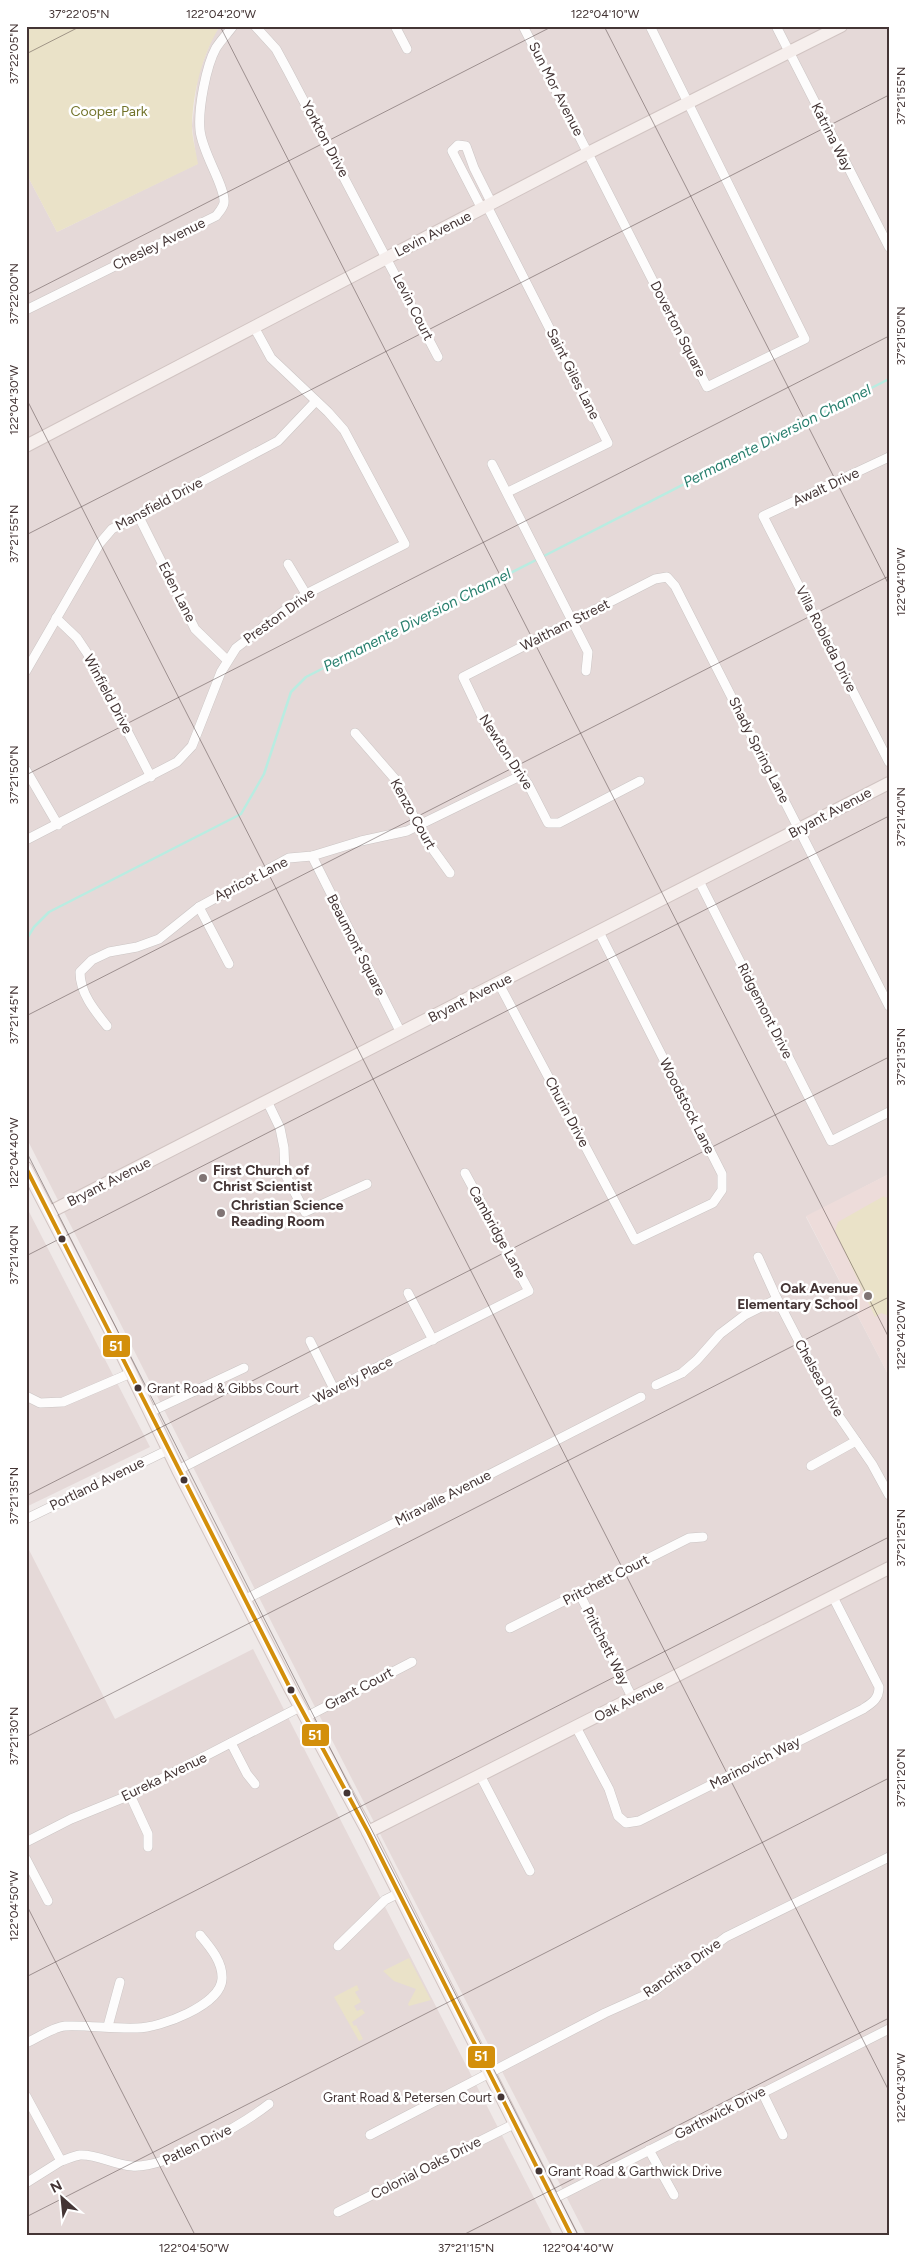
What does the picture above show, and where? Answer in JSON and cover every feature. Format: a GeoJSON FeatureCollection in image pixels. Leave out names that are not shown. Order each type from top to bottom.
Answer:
{"type":"FeatureCollection","features":[{"type":"Feature","properties":{"kind":"street","name":"Chesley Avenue"},"geometry":{"type":"LineString","coordinates":[[26,310],[216,216],[221,210],[224,204],[223,190],[203,149],[199,111],[204,84],[216,48],[233,26]]}},
{"type":"Feature","properties":{"kind":"street","name":"Yorkton Drive"},"geometry":{"type":"LineString","coordinates":[[255,26],[276,49],[387,258]]}},
{"type":"Feature","properties":{"kind":"street"},"geometry":{"type":"LineString","coordinates":[[395,26],[406,49]]}},
{"type":"Feature","properties":{"kind":"street","name":"Sun Mor Avenue"},"geometry":{"type":"LineString","coordinates":[[523,26],[588,153]]}},
{"type":"Feature","properties":{"kind":"street"},"geometry":{"type":"LineString","coordinates":[[650,26],[687,104]]}},
{"type":"Feature","properties":{"kind":"street","name":"Katrina Way"},"geometry":{"type":"LineString","coordinates":[[776,26],[889,247]]}},
{"type":"Feature","properties":{"kind":"street","name":"Levin Avenue"},"geometry":{"type":"LineString","coordinates":[[26,446],[588,153],[841,26]]}},
{"type":"Feature","properties":{"kind":"street","name":"Doverton Square"},"geometry":{"type":"LineString","coordinates":[[588,153],[707,387],[805,339],[687,104]]}},
{"type":"Feature","properties":{"kind":"street","name":"Saint Giles Lane"},"geometry":{"type":"LineString","coordinates":[[487,206],[466,146],[458,145],[452,151],[464,173],[487,206],[608,443],[508,492]]}},
{"type":"Feature","properties":{"kind":"street"},"geometry":{"type":"LineString","coordinates":[[464,173],[474,168]]}},
{"type":"Feature","properties":{"kind":"street","name":"Levin Court"},"geometry":{"type":"LineString","coordinates":[[387,258],[438,357]]}},
{"type":"Feature","properties":{"kind":"street","name":"Preston Drive"},"geometry":{"type":"LineString","coordinates":[[26,840],[177,762],[192,746],[227,660],[236,648],[306,594],[405,544],[344,430],[271,358],[254,327]]}},
{"type":"Feature","properties":{"kind":"street","name":"Mansfield Drive"},"geometry":{"type":"LineString","coordinates":[[26,671],[100,543],[112,529],[278,442],[316,401]]}},
{"type":"Feature","properties":{"kind":"street","name":"Awalt Drive"},"geometry":{"type":"LineString","coordinates":[[763,516],[889,457]]}},
{"type":"Feature","properties":{"kind":"street"},"geometry":{"type":"LineString","coordinates":[[492,464],[508,492],[588,652],[586,671]]}},
{"type":"Feature","properties":{"kind":"street","name":"Eden Lane"},"geometry":{"type":"LineString","coordinates":[[138,515],[195,629],[227,660]]}},
{"type":"Feature","properties":{"kind":"street","name":"Villa Robleda Drive"},"geometry":{"type":"LineString","coordinates":[[763,516],[889,762]]}},
{"type":"Feature","properties":{"kind":"street"},"geometry":{"type":"LineString","coordinates":[[288,564],[306,594]]}},
{"type":"Feature","properties":{"kind":"street","name":"Waltham Street"},"geometry":{"type":"LineString","coordinates":[[464,677],[656,579],[667,577]]}},
{"type":"Feature","properties":{"kind":"street","name":"Shady Spring Lane"},"geometry":{"type":"LineString","coordinates":[[667,577],[675,586],[889,1006]]}},
{"type":"Feature","properties":{"kind":"street","name":"Winfield Drive"},"geometry":{"type":"LineString","coordinates":[[56,618],[77,638],[87,653],[151,777]]}},
{"type":"Feature","properties":{"kind":"street","name":"Newton Drive"},"geometry":{"type":"LineString","coordinates":[[464,677],[483,719],[520,776],[528,784],[548,823],[553,824],[566,820],[640,781]]}},
{"type":"Feature","properties":{"kind":"street","name":"Kenzo Court"},"geometry":{"type":"LineString","coordinates":[[355,733],[395,778],[418,827],[450,873]]}},
{"type":"Feature","properties":{"kind":"street"},"geometry":{"type":"LineString","coordinates":[[26,770],[58,825]]}},
{"type":"Feature","properties":{"kind":"street","name":"Apricot Lane"},"geometry":{"type":"LineString","coordinates":[[107,1026],[80,985],[80,972],[92,960],[109,952],[137,947],[159,939],[199,907],[289,858],[312,856],[418,827],[520,776]]}},
{"type":"Feature","properties":{"kind":"street","name":"Bryant Avenue"},"geometry":{"type":"LineString","coordinates":[[50,1212],[889,783]]}},
{"type":"Feature","properties":{"kind":"street","name":"Beaumont Square"},"geometry":{"type":"LineString","coordinates":[[312,856],[401,1033]]}},
{"type":"Feature","properties":{"kind":"street","name":"Ridgemont Drive"},"geometry":{"type":"LineString","coordinates":[[699,881],[831,1141],[889,1112]]}},
{"type":"Feature","properties":{"kind":"street"},"geometry":{"type":"LineString","coordinates":[[199,907],[230,964]]}},
{"type":"Feature","properties":{"kind":"street","name":"Woodstock Lane"},"geometry":{"type":"LineString","coordinates":[[599,932],[722,1174],[722,1190],[713,1203],[635,1240]]}},
{"type":"Feature","properties":{"kind":"street","name":"Churin Drive"},"geometry":{"type":"LineString","coordinates":[[499,984],[635,1240]]}},
{"type":"Feature","properties":{"kind":"street"},"geometry":{"type":"LineString","coordinates":[[268,1102],[280,1128],[284,1148],[285,1174],[305,1212],[368,1184]]}},
{"type":"Feature","properties":{"kind":"street"},"geometry":{"type":"LineString","coordinates":[[26,1168],[50,1212],[244,1600],[368,1832],[571,2235]]}},
{"type":"Feature","properties":{"kind":"street","name":"Cambridge Lane"},"geometry":{"type":"LineString","coordinates":[[465,1173],[529,1291]]}},
{"type":"Feature","properties":{"kind":"street","name":"Chelsea Drive"},"geometry":{"type":"LineString","coordinates":[[758,1257],[776,1299],[834,1409],[872,1464],[889,1495]]}},
{"type":"Feature","properties":{"kind":"street","name":"Waverly Place"},"geometry":{"type":"LineString","coordinates":[[178,1470],[334,1388],[529,1291]]}},
{"type":"Feature","properties":{"kind":"street"},"geometry":{"type":"LineString","coordinates":[[408,1293],[433,1340]]}},
{"type":"Feature","properties":{"kind":"street"},"geometry":{"type":"LineString","coordinates":[[656,1385],[682,1373],[697,1360],[720,1334],[745,1315],[776,1299]]}},
{"type":"Feature","properties":{"kind":"street"},"geometry":{"type":"LineString","coordinates":[[310,1341],[334,1388]]}},
{"type":"Feature","properties":{"kind":"street"},"geometry":{"type":"LineString","coordinates":[[150,1412],[244,1368]]}},
{"type":"Feature","properties":{"kind":"street"},"geometry":{"type":"LineString","coordinates":[[26,1396],[40,1403],[63,1402],[131,1373]]}},
{"type":"Feature","properties":{"kind":"street","name":"Miravalle Avenue"},"geometry":{"type":"LineString","coordinates":[[244,1600],[641,1396]]}},
{"type":"Feature","properties":{"kind":"street"},"geometry":{"type":"LineString","coordinates":[[812,1466],[856,1441]]}},
{"type":"Feature","properties":{"kind":"street","name":"Portland Avenue"},"geometry":{"type":"LineString","coordinates":[[26,1519],[168,1450]]}},
{"type":"Feature","properties":{"kind":"street","name":"Pritchett Court"},"geometry":{"type":"LineString","coordinates":[[510,1628],[689,1538],[703,1537]]}},
{"type":"Feature","properties":{"kind":"street","name":"Oak Avenue"},"geometry":{"type":"LineString","coordinates":[[368,1832],[633,1700],[889,1568]]}},
{"type":"Feature","properties":{"kind":"street","name":"Pritchett Way"},"geometry":{"type":"LineString","coordinates":[[579,1593],[633,1700]]}},
{"type":"Feature","properties":{"kind":"street","name":"Marinovich Way"},"geometry":{"type":"LineString","coordinates":[[576,1727],[609,1789],[618,1816],[626,1823],[631,1823],[639,1821],[862,1709],[874,1702],[879,1694],[878,1687],[833,1597]]}},
{"type":"Feature","properties":{"kind":"street","name":"Grant Court"},"geometry":{"type":"LineString","coordinates":[[303,1712],[412,1662]]}},
{"type":"Feature","properties":{"kind":"street","name":"Eureka Avenue"},"geometry":{"type":"LineString","coordinates":[[26,1842],[70,1819],[130,1795],[231,1743],[303,1712]]}},
{"type":"Feature","properties":{"kind":"street"},"geometry":{"type":"LineString","coordinates":[[231,1743],[247,1774],[255,1784]]}},
{"type":"Feature","properties":{"kind":"street"},"geometry":{"type":"LineString","coordinates":[[480,1775],[530,1871]]}},
{"type":"Feature","properties":{"kind":"street"},"geometry":{"type":"LineString","coordinates":[[130,1795],[148,1834],[148,1847]]}},
{"type":"Feature","properties":{"kind":"street","name":"Ranchita Drive"},"geometry":{"type":"LineString","coordinates":[[370,2135],[605,2013],[654,1991],[726,1937],[889,1857]]}},
{"type":"Feature","properties":{"kind":"street"},"geometry":{"type":"LineString","coordinates":[[26,1859],[48,1901]]}},
{"type":"Feature","properties":{"kind":"street"},"geometry":{"type":"LineString","coordinates":[[338,1946],[385,1900],[399,1893]]}},
{"type":"Feature","properties":{"kind":"street"},"geometry":{"type":"LineString","coordinates":[[26,2043],[62,2026],[139,2028],[161,2024],[192,2011],[218,1990],[222,1978],[211,1948],[200,1935]]}},
{"type":"Feature","properties":{"kind":"street"},"geometry":{"type":"LineString","coordinates":[[108,2026],[120,1982]]}},
{"type":"Feature","properties":{"kind":"street","name":"Garthwick Drive"},"geometry":{"type":"LineString","coordinates":[[553,2199],[889,2029]]}},
{"type":"Feature","properties":{"kind":"street"},"geometry":{"type":"LineString","coordinates":[[762,2092],[783,2135]]}},
{"type":"Feature","properties":{"kind":"street"},"geometry":{"type":"LineString","coordinates":[[26,2096],[61,2162]]}},
{"type":"Feature","properties":{"kind":"street","name":"Patlen Drive"},"geometry":{"type":"LineString","coordinates":[[26,2184],[61,2162],[79,2155],[96,2156],[120,2165],[133,2167],[156,2164],[244,2122],[269,2104]]}},
{"type":"Feature","properties":{"kind":"street","name":"Colonial Oaks Drive"},"geometry":{"type":"LineString","coordinates":[[338,2212],[514,2124]]}},
{"type":"Feature","properties":{"kind":"street"},"geometry":{"type":"LineString","coordinates":[[649,2150],[674,2195]]}},
{"type":"Feature","properties":{"kind":"shaded area"},"geometry":{"type":"Polygon","coordinates":[[[220,26],[889,26],[889,1174],[806,1217],[889,1376],[889,2235],[586,2235],[277,1633],[26,1137],[26,173],[57,232],[197,164],[192,126],[198,75],[213,36],[220,26]]]}},
{"type":"Feature","properties":{"kind":"shaded area","name":"Oak Avenue Elementary School"},"geometry":{"type":"Polygon","coordinates":[[[889,1174],[889,1376],[806,1216],[889,1174]]]}},
{"type":"Feature","properties":{"kind":"shaded area"},"geometry":{"type":"Polygon","coordinates":[[[26,1206],[150,1447],[26,1507],[26,1206]]]}},
{"type":"Feature","properties":{"kind":"shaded area"},"geometry":{"type":"Polygon","coordinates":[[[26,1544],[115,1719],[253,1649],[553,2235],[26,2235],[26,1544]]]}},
{"type":"Feature","properties":{"kind":"green space","name":"Cooper Park"},"geometry":{"type":"Polygon","coordinates":[[[26,26],[220,26],[203,61],[194,100],[192,130],[198,164],[57,232],[26,173],[26,26]]]}},
{"type":"Feature","properties":{"kind":"green space"},"geometry":{"type":"Polygon","coordinates":[[[884,1196],[885,1198],[889,1196],[889,1316],[881,1313],[875,1317],[835,1231],[838,1222],[884,1196]]]}},
{"type":"Feature","properties":{"kind":"green space"},"geometry":{"type":"Polygon","coordinates":[[[409,1958],[431,2000],[409,2006],[408,2004],[416,1989],[394,1981],[383,1971],[409,1958]]]}},
{"type":"Feature","properties":{"kind":"green space"},"geometry":{"type":"Polygon","coordinates":[[[357,1985],[359,1990],[355,1992],[361,2002],[354,2006],[357,2011],[362,2009],[365,2013],[352,2022],[354,2026],[356,2025],[363,2039],[359,2041],[334,1997],[357,1985]]]}},
{"type":"Feature","properties":{"kind":"waterway","name":"Permanente Diversion Channel"},"geometry":{"type":"LineString","coordinates":[[542,557],[889,379]]}},
{"type":"Feature","properties":{"kind":"waterway","name":"Permanente Diversion Channel"},"geometry":{"type":"LineString","coordinates":[[26,940],[34,927],[49,912],[241,814],[264,774],[291,692],[306,677],[538,559]]}},
{"type":"Feature","properties":{"kind":"transit line","name":"51"},"geometry":{"type":"LineString","coordinates":[[26,1168],[291,1690],[368,1832],[571,2235]]}},
{"type":"Feature","properties":{"kind":"place","name":"First Church of Christ Scientist"},"geometry":{"type":"Point","coordinates":[203,1178]}},
{"type":"Feature","properties":{"kind":"place","name":"Christian Science Reading Room"},"geometry":{"type":"Point","coordinates":[221,1213]}},
{"type":"Feature","properties":{"kind":"place","name":"Oak Avenue Elementary School"},"geometry":{"type":"Point","coordinates":[868,1296]}},
{"type":"Feature","properties":{"kind":"place","name":"Grant Road & Gibbs Court"},"geometry":{"type":"Point","coordinates":[138,1388]}},
{"type":"Feature","properties":{"kind":"place","name":"Grant Road & Petersen Court"},"geometry":{"type":"Point","coordinates":[501,2097]}},
{"type":"Feature","properties":{"kind":"place","name":"Grant Road & Garthwick Drive"},"geometry":{"type":"Point","coordinates":[539,2171]}}]}
